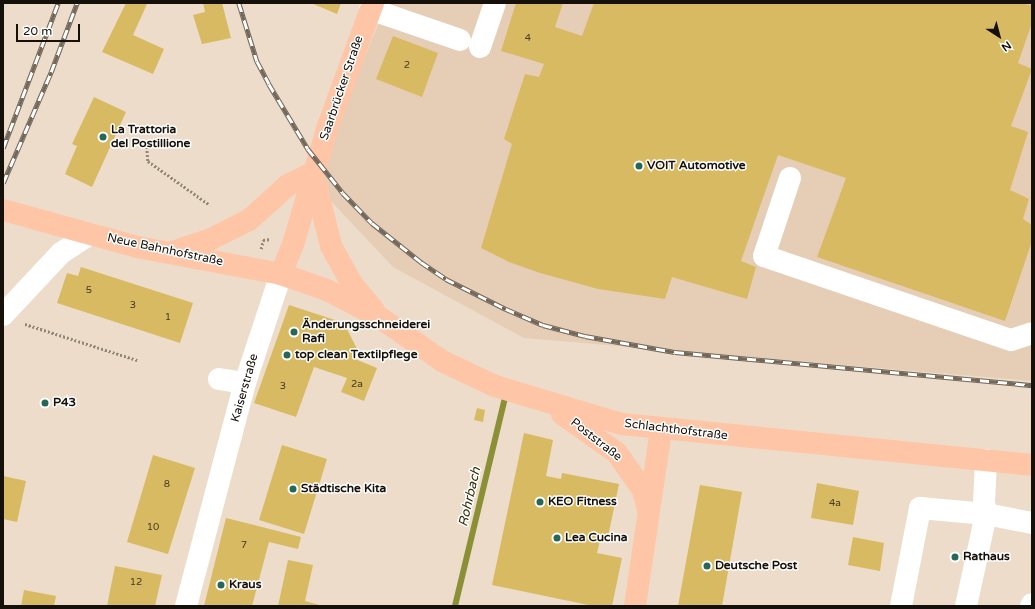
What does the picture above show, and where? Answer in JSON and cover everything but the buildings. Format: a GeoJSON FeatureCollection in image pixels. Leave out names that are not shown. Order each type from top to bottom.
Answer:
{"type":"FeatureCollection","features":[{"type":"Feature","properties":{"kind":"main road","name":"Saarbrücker Straße"},"geometry":{"type":"LineString","coordinates":[[313,174],[372,6]]}},
{"type":"Feature","properties":{"kind":"main road"},"geometry":{"type":"LineString","coordinates":[[172,252],[211,239],[249,220],[288,185],[313,174],[325,226],[335,257],[352,284],[380,317]]}},
{"type":"Feature","properties":{"kind":"main road","name":"Kaiserstraße"},"geometry":{"type":"LineString","coordinates":[[281,274],[294,241],[313,174]]}},
{"type":"Feature","properties":{"kind":"main road","name":"Neue Bahnhofstraße"},"geometry":{"type":"LineString","coordinates":[[3,210],[137,247],[172,252],[281,274]]}},
{"type":"Feature","properties":{"kind":"main road","name":"Schlachthofstraße"},"geometry":{"type":"LineString","coordinates":[[281,274],[327,290],[380,317],[442,361],[495,386],[622,424],[661,430],[1032,465]]}},
{"type":"Feature","properties":{"kind":"main road","name":"Poststraße"},"geometry":{"type":"LineString","coordinates":[[537,398],[585,428],[617,453],[644,490],[649,515]]}},
{"type":"Feature","properties":{"kind":"main road","name":"Poststraße"},"geometry":{"type":"LineString","coordinates":[[635,606],[661,430]]}},
{"type":"Feature","properties":{"kind":"street"},"geometry":{"type":"LineString","coordinates":[[372,6],[470,44],[495,3]]}},
{"type":"Feature","properties":{"kind":"street"},"geometry":{"type":"LineString","coordinates":[[790,178],[764,256],[1011,340],[1032,333]]}},
{"type":"Feature","properties":{"kind":"street"},"geometry":{"type":"LineString","coordinates":[[11,319],[61,253],[90,234]]}},
{"type":"Feature","properties":{"kind":"street","name":"Kaiserstraße"},"geometry":{"type":"LineString","coordinates":[[186,606],[246,383],[281,274]]}},
{"type":"Feature","properties":{"kind":"street"},"geometry":{"type":"LineString","coordinates":[[219,379],[246,383]]}},
{"type":"Feature","properties":{"kind":"street"},"geometry":{"type":"LineString","coordinates":[[966,606],[986,514],[984,503],[986,460]]}},
{"type":"Feature","properties":{"kind":"street"},"geometry":{"type":"LineString","coordinates":[[901,606],[920,508],[986,514],[1032,523]]}},
{"type":"Feature","properties":{"kind":"path"},"geometry":{"type":"LineString","coordinates":[[147,147],[148,160],[210,205]]}},
{"type":"Feature","properties":{"kind":"path"},"geometry":{"type":"LineString","coordinates":[[11,319],[137,360]]}},
{"type":"Feature","properties":{"kind":"shaded area"},"geometry":{"type":"Polygon","coordinates":[[[387,3],[1032,3],[1032,381],[524,338],[393,267],[314,183],[387,3]]]}},
{"type":"Feature","properties":{"kind":"waterway","name":"Rohrbach"},"geometry":{"type":"LineString","coordinates":[[455,606],[506,394]]}},
{"type":"Feature","properties":{"kind":"railway"},"geometry":{"type":"LineString","coordinates":[[3,148],[58,3]]}},
{"type":"Feature","properties":{"kind":"railway"},"geometry":{"type":"LineString","coordinates":[[3,183],[51,72],[77,3]]}},
{"type":"Feature","properties":{"kind":"railway"},"geometry":{"type":"LineString","coordinates":[[239,3],[257,61],[269,84],[308,149],[343,193],[372,223],[421,262],[446,279],[506,309],[543,325],[585,336],[675,352],[1032,385]]}},
{"type":"Feature","properties":{"kind":"place","name":"La Trattoria del Postillione"},"geometry":{"type":"Point","coordinates":[103,137]}},
{"type":"Feature","properties":{"kind":"place","name":"VOIT Automotive"},"geometry":{"type":"Point","coordinates":[639,166]}},
{"type":"Feature","properties":{"kind":"place","name":"Änderungsschneiderei Rafi"},"geometry":{"type":"Point","coordinates":[294,332]}},
{"type":"Feature","properties":{"kind":"place","name":"top clean Textilpflege"},"geometry":{"type":"Point","coordinates":[287,355]}},
{"type":"Feature","properties":{"kind":"place","name":"P43"},"geometry":{"type":"Point","coordinates":[45,403]}},
{"type":"Feature","properties":{"kind":"place","name":"Städtische Kita"},"geometry":{"type":"Point","coordinates":[293,489]}},
{"type":"Feature","properties":{"kind":"place","name":"KEO Fitness"},"geometry":{"type":"Point","coordinates":[540,502]}},
{"type":"Feature","properties":{"kind":"place","name":"Lea Cucina"},"geometry":{"type":"Point","coordinates":[557,538]}},
{"type":"Feature","properties":{"kind":"place","name":"Rathaus"},"geometry":{"type":"Point","coordinates":[955,557]}},
{"type":"Feature","properties":{"kind":"place","name":"Deutsche Post"},"geometry":{"type":"Point","coordinates":[707,566]}},
{"type":"Feature","properties":{"kind":"place","name":"Kraus"},"geometry":{"type":"Point","coordinates":[221,585]}}]}
